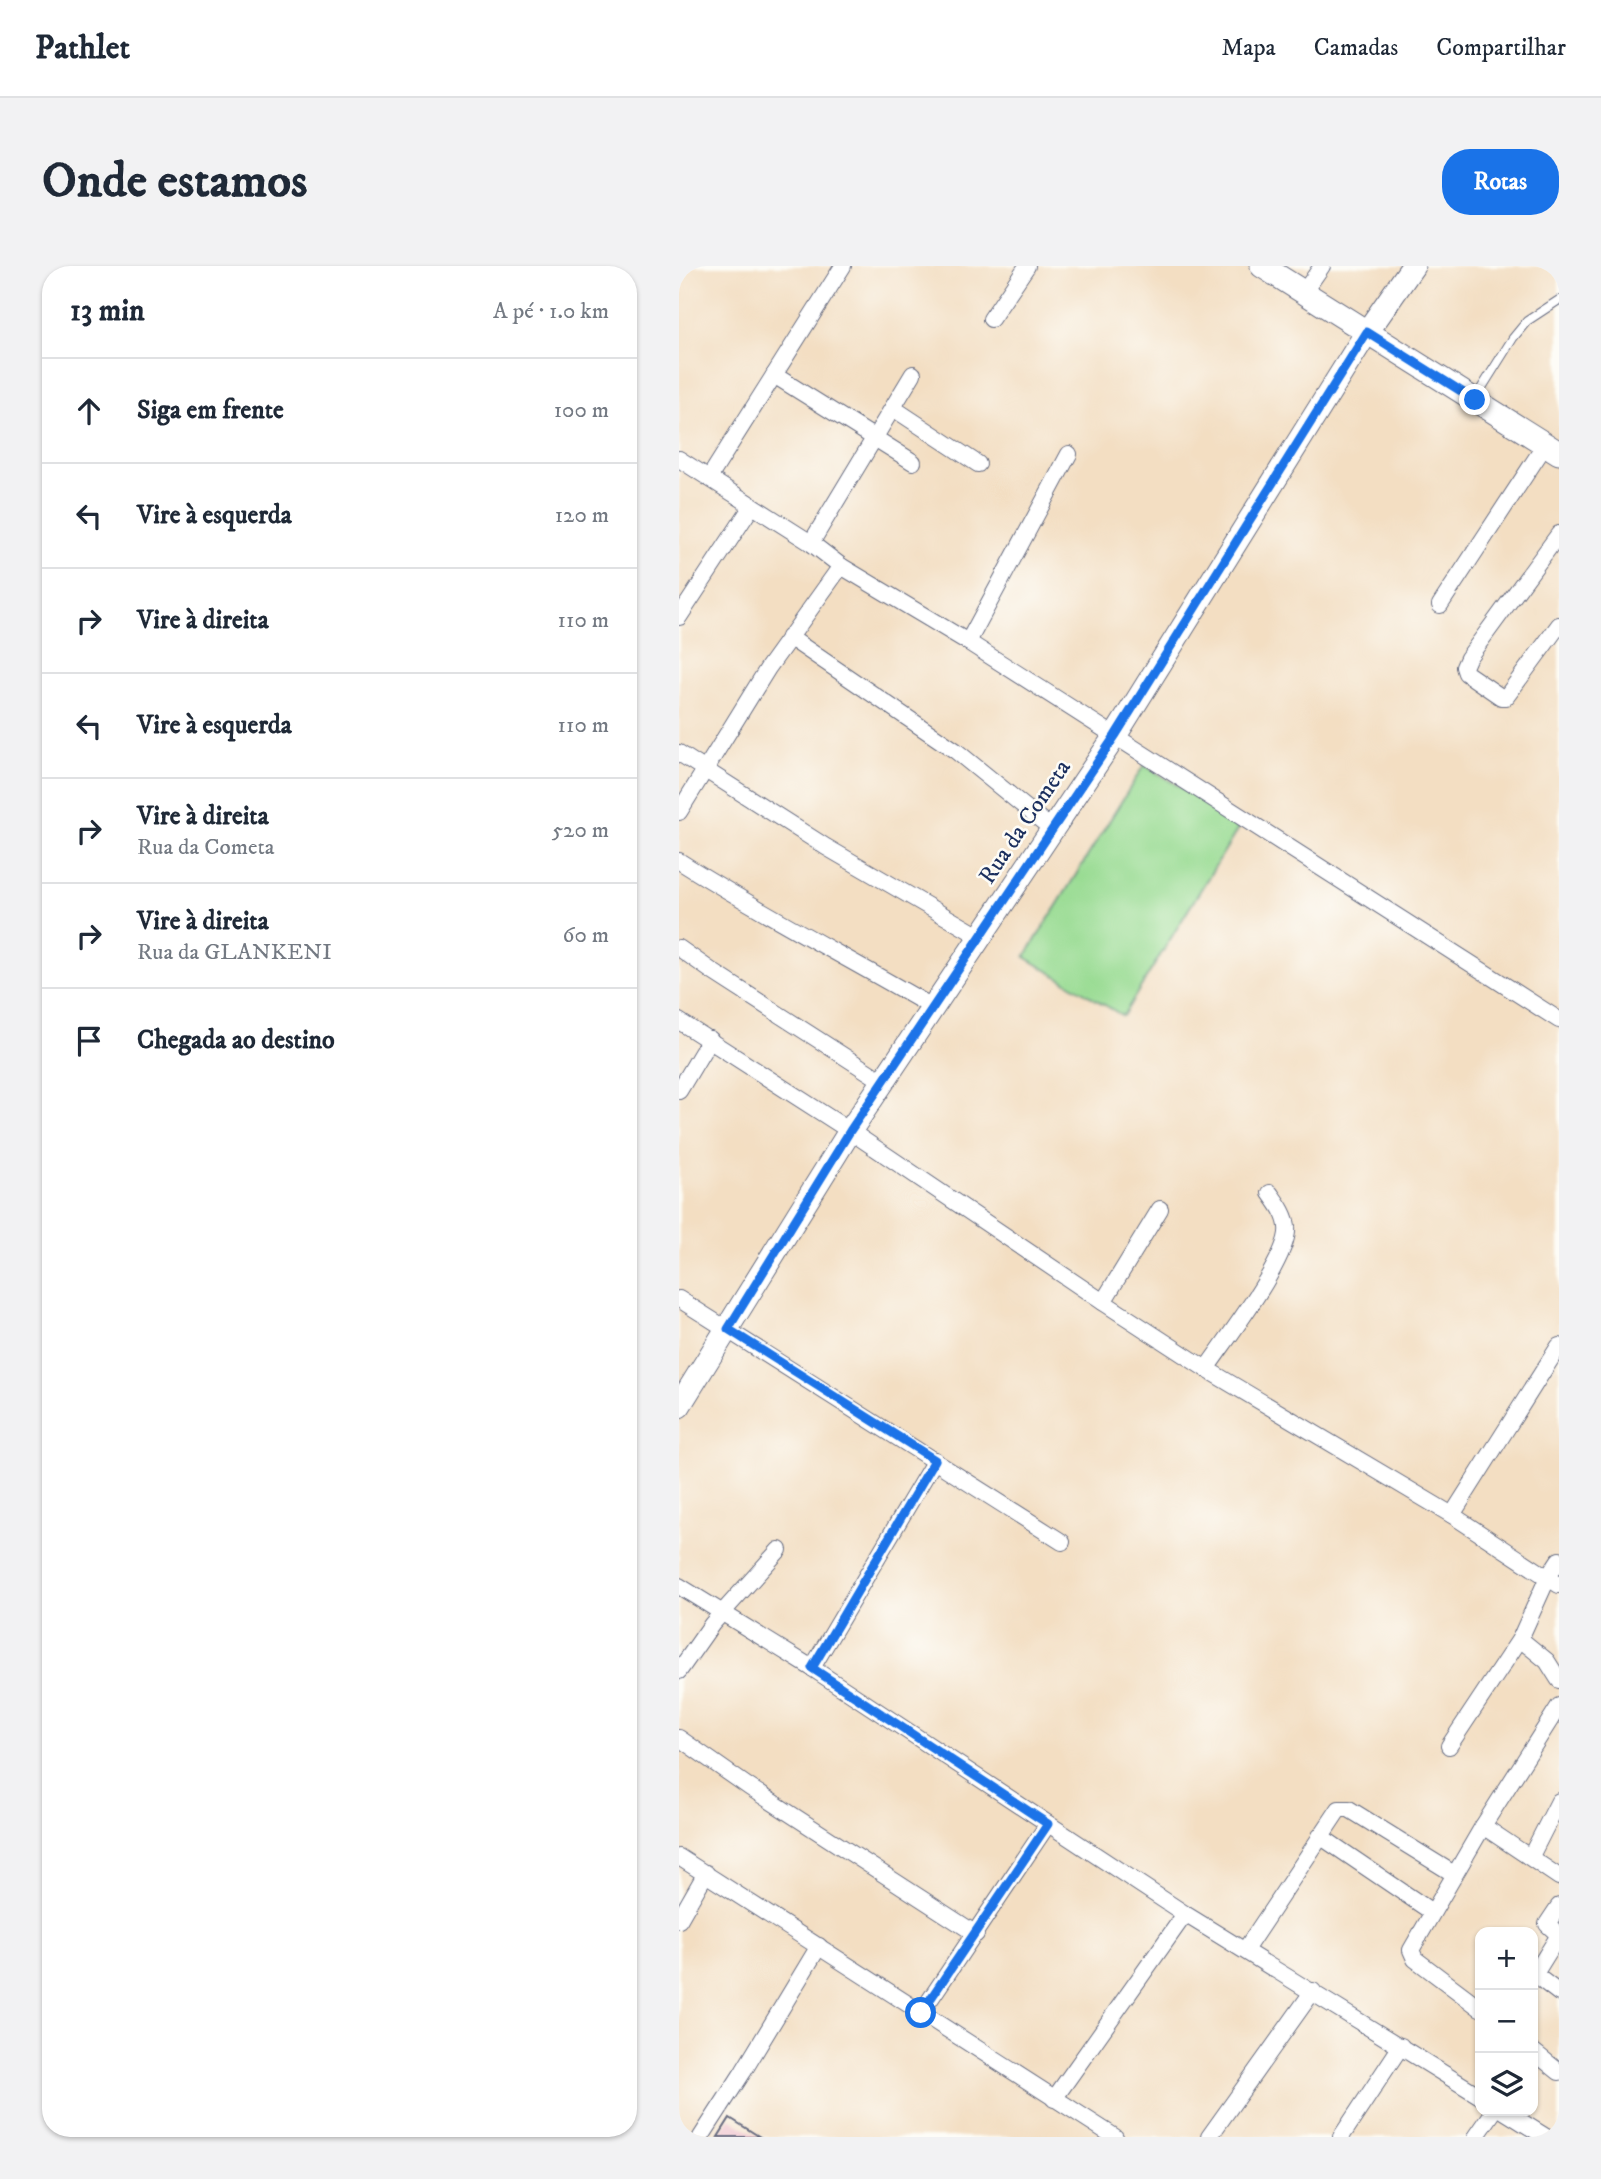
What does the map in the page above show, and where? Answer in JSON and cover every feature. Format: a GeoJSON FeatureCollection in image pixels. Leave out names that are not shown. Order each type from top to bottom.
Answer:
{"type":"FeatureCollection","features":[{"type":"Feature","properties":{"kind":"street"},"geometry":{"type":"LineString","coordinates":[[709,478],[843,266]]}},
{"type":"Feature","properties":{"kind":"street"},"geometry":{"type":"LineString","coordinates":[[991,319],[1027,266]]}},
{"type":"Feature","properties":{"kind":"street"},"geometry":{"type":"LineString","coordinates":[[1262,266],[1552,449],[1440,605]]}},
{"type":"Feature","properties":{"kind":"street"},"geometry":{"type":"LineString","coordinates":[[1304,292],[1322,266]]}},
{"type":"Feature","properties":{"kind":"street","name":"Rua da Cometa"},"geometry":{"type":"LineString","coordinates":[[679,1406],[850,1131],[1115,736],[1367,332],[1413,266]]}},
{"type":"Feature","properties":{"kind":"street"},"geometry":{"type":"LineString","coordinates":[[773,374],[913,462]]}},
{"type":"Feature","properties":{"kind":"street"},"geometry":{"type":"LineString","coordinates":[[811,543],[913,374]]}},
{"type":"Feature","properties":{"kind":"street"},"geometry":{"type":"LineString","coordinates":[[893,408],[978,464]]}},
{"type":"Feature","properties":{"kind":"street"},"geometry":{"type":"LineString","coordinates":[[968,642],[1069,454]]}},
{"type":"Feature","properties":{"kind":"street"},"geometry":{"type":"LineString","coordinates":[[679,459],[811,543],[841,566],[968,642],[1559,1020]]}},
{"type":"Feature","properties":{"kind":"street"},"geometry":{"type":"LineString","coordinates":[[679,617],[752,506]]}},
{"type":"Feature","properties":{"kind":"street"},"geometry":{"type":"LineString","coordinates":[[1559,534],[1468,658],[1464,667],[1466,673],[1501,697],[1506,697],[1559,625]]}},
{"type":"Feature","properties":{"kind":"street"},"geometry":{"type":"LineString","coordinates":[[679,812],[789,637],[841,566]]}},
{"type":"Feature","properties":{"kind":"street"},"geometry":{"type":"LineString","coordinates":[[789,637],[956,751],[1052,829]]}},
{"type":"Feature","properties":{"kind":"street"},"geometry":{"type":"LineString","coordinates":[[679,753],[826,847],[979,936]]}},
{"type":"Feature","properties":{"kind":"street"},"geometry":{"type":"LineString","coordinates":[[679,861],[726,891],[932,1007]]}},
{"type":"Feature","properties":{"kind":"street"},"geometry":{"type":"LineString","coordinates":[[679,948],[884,1082]]}},
{"type":"Feature","properties":{"kind":"street"},"geometry":{"type":"LineString","coordinates":[[679,1021],[850,1131],[1206,1369],[1453,1515],[1553,1581]]}},
{"type":"Feature","properties":{"kind":"street"},"geometry":{"type":"LineString","coordinates":[[679,1091],[710,1039]]}},
{"type":"Feature","properties":{"kind":"street"},"geometry":{"type":"LineString","coordinates":[[1206,1369],[1271,1272],[1285,1246],[1288,1228],[1283,1213],[1270,1193]]}},
{"type":"Feature","properties":{"kind":"street"},"geometry":{"type":"LineString","coordinates":[[1103,1302],[1160,1209]]}},
{"type":"Feature","properties":{"kind":"street"},"geometry":{"type":"LineString","coordinates":[[679,1299],[1062,1542]]}},
{"type":"Feature","properties":{"kind":"street"},"geometry":{"type":"LineString","coordinates":[[1453,1515],[1559,1346]]}},
{"type":"Feature","properties":{"kind":"street"},"geometry":{"type":"LineString","coordinates":[[812,1668],[935,1460]]}},
{"type":"Feature","properties":{"kind":"street"},"geometry":{"type":"LineString","coordinates":[[679,1671],[723,1613],[779,1550]]}},
{"type":"Feature","properties":{"kind":"street"},"geometry":{"type":"LineString","coordinates":[[1449,1746],[1520,1639],[1553,1581],[1559,1560]]}},
{"type":"Feature","properties":{"kind":"street"},"geometry":{"type":"LineString","coordinates":[[679,1586],[812,1668],[1185,1914],[1475,2093]]}},
{"type":"Feature","properties":{"kind":"street"},"geometry":{"type":"LineString","coordinates":[[1520,1639],[1547,1661],[1559,1680]]}},
{"type":"Feature","properties":{"kind":"street"},"geometry":{"type":"LineString","coordinates":[[1475,2004],[1411,1955],[1411,1950],[1483,1826],[1559,1706]]}},
{"type":"Feature","properties":{"kind":"street"},"geometry":{"type":"LineString","coordinates":[[679,1738],[749,1787],[976,1934]]}},
{"type":"Feature","properties":{"kind":"street"},"geometry":{"type":"LineString","coordinates":[[1531,1856],[1559,1801]]}},
{"type":"Feature","properties":{"kind":"street"},"geometry":{"type":"LineString","coordinates":[[1245,1950],[1339,1809],[1349,1809],[1454,1874]]}},
{"type":"Feature","properties":{"kind":"street"},"geometry":{"type":"LineString","coordinates":[[921,2013],[1048,1824]]}},
{"type":"Feature","properties":{"kind":"street"},"geometry":{"type":"LineString","coordinates":[[1483,1826],[1559,1877]]}},
{"type":"Feature","properties":{"kind":"street"},"geometry":{"type":"LineString","coordinates":[[1320,1836],[1432,1912]]}},
{"type":"Feature","properties":{"kind":"street"},"geometry":{"type":"LineString","coordinates":[[679,1857],[1115,2137]]}},
{"type":"Feature","properties":{"kind":"street"},"geometry":{"type":"LineString","coordinates":[[679,1920],[706,1873]]}},
{"type":"Feature","properties":{"kind":"street"},"geometry":{"type":"LineString","coordinates":[[1538,1969],[1559,1935],[1547,1924],[1559,1906]]}},
{"type":"Feature","properties":{"kind":"street"},"geometry":{"type":"LineString","coordinates":[[1054,2099],[1185,1914]]}},
{"type":"Feature","properties":{"kind":"street"},"geometry":{"type":"LineString","coordinates":[[701,2137],[819,1946]]}},
{"type":"Feature","properties":{"kind":"street"},"geometry":{"type":"LineString","coordinates":[[1538,1979],[1559,1993]]}},
{"type":"Feature","properties":{"kind":"street"},"geometry":{"type":"LineString","coordinates":[[1209,2137],[1313,1991]]}},
{"type":"Feature","properties":{"kind":"street"},"geometry":{"type":"LineString","coordinates":[[1341,2137],[1401,2046]]}},
{"type":"Feature","properties":{"kind":"street"},"geometry":{"type":"LineString","coordinates":[[1535,2053],[1559,2072]]}},
{"type":"Feature","properties":{"kind":"street"},"geometry":{"type":"LineString","coordinates":[[1476,2137],[1491,2116]]}},
{"type":"Feature","properties":{"kind":"street"},"geometry":{"type":"LineString","coordinates":[[1512,2116],[1546,2137]]}},
{"type":"Feature","properties":{"kind":"lane"},"geometry":{"type":"LineString","coordinates":[[1475,400],[1513,338],[1527,321],[1559,300]]}},
{"type":"Feature","properties":{"kind":"green space"},"geometry":{"type":"Polygon","coordinates":[[[1144,765],[1241,824],[1123,1016],[1025,957],[1144,765]]]}},
{"type":"Feature","properties":{"kind":"building"},"geometry":{"type":"Polygon","coordinates":[[[730,2118],[760,2137],[718,2137],[730,2118]]]}},
{"type":"Feature","properties":{"kind":"route"},"geometry":{"type":"LineString","coordinates":[[921,2013],[1048,1824],[812,1668],[935,1460],[728,1329],[850,1131],[1115,736],[1367,332],[1475,400]]}}]}
